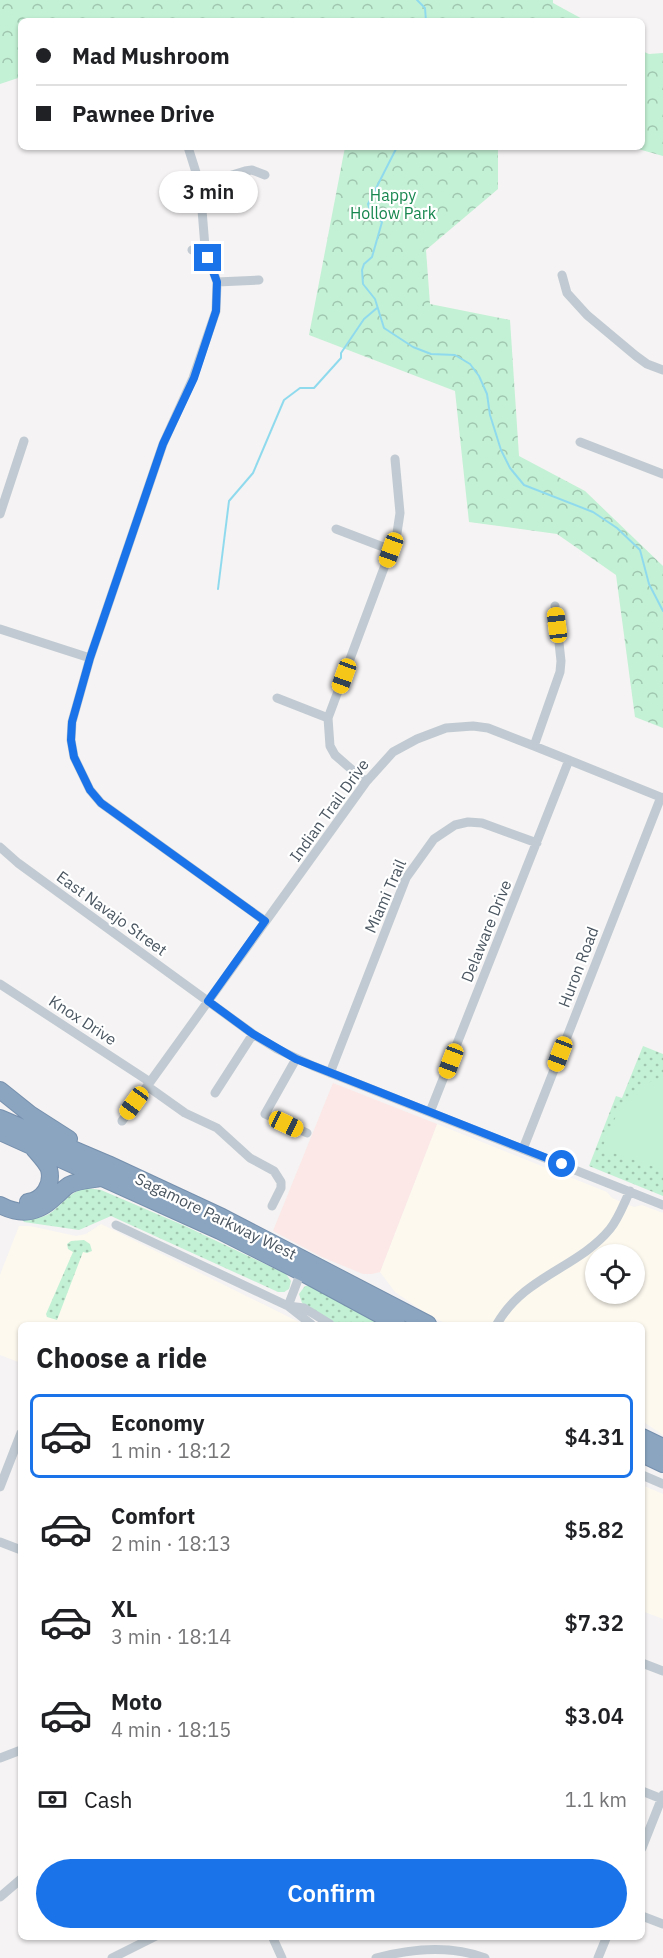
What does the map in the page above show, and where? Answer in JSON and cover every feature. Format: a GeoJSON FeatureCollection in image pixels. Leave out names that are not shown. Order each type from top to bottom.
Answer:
{"type":"FeatureCollection","features":[{"type":"Feature","properties":{"kind":"highway"},"geometry":{"type":"LineString","coordinates":[[0,1089],[105,1171]]}},
{"type":"Feature","properties":{"kind":"highway","name":"Sagamore Parkway West"},"geometry":{"type":"LineString","coordinates":[[0,1118],[301,1272],[393,1322]]}},
{"type":"Feature","properties":{"kind":"highway","name":"Sagamore Parkway West"},"geometry":{"type":"LineString","coordinates":[[0,1132],[222,1217],[424,1322]]}},
{"type":"Feature","properties":{"kind":"highway"},"geometry":{"type":"LineString","coordinates":[[0,1196],[22,1203],[33,1202],[41,1197],[48,1186],[48,1167],[32,1146]]}},
{"type":"Feature","properties":{"kind":"highway"},"geometry":{"type":"LineString","coordinates":[[0,1205],[16,1212],[34,1211],[44,1207],[68,1186],[105,1171]]}},
{"type":"Feature","properties":{"kind":"highway"},"geometry":{"type":"LineString","coordinates":[[645,1438],[663,1447]]}},
{"type":"Feature","properties":{"kind":"highway"},"geometry":{"type":"LineString","coordinates":[[645,1455],[663,1464]]}},
{"type":"Feature","properties":{"kind":"street"},"geometry":{"type":"LineString","coordinates":[[189,150],[200,185],[205,247],[217,282],[216,311],[201,360],[163,444],[90,658],[72,722],[71,740],[74,757],[90,790],[101,803],[265,921]]}},
{"type":"Feature","properties":{"kind":"street"},"geometry":{"type":"LineString","coordinates":[[200,185],[245,171],[252,170],[265,175]]}},
{"type":"Feature","properties":{"kind":"street"},"geometry":{"type":"LineString","coordinates":[[192,250],[205,247]]}},
{"type":"Feature","properties":{"kind":"street"},"geometry":{"type":"LineString","coordinates":[[562,275],[567,293],[587,315],[647,364],[663,370]]}},
{"type":"Feature","properties":{"kind":"street"},"geometry":{"type":"LineString","coordinates":[[217,282],[259,280]]}},
{"type":"Feature","properties":{"kind":"street"},"geometry":{"type":"LineString","coordinates":[[0,514],[24,441]]}},
{"type":"Feature","properties":{"kind":"street"},"geometry":{"type":"LineString","coordinates":[[580,442],[663,474]]}},
{"type":"Feature","properties":{"kind":"street"},"geometry":{"type":"LineString","coordinates":[[366,782],[335,755],[330,746],[328,718],[397,533],[400,513],[395,459]]}},
{"type":"Feature","properties":{"kind":"street"},"geometry":{"type":"LineString","coordinates":[[336,529],[391,550]]}},
{"type":"Feature","properties":{"kind":"street"},"geometry":{"type":"LineString","coordinates":[[534,746],[560,672],[561,661],[555,606]]}},
{"type":"Feature","properties":{"kind":"street"},"geometry":{"type":"LineString","coordinates":[[0,629],[90,658]]}},
{"type":"Feature","properties":{"kind":"street"},"geometry":{"type":"LineString","coordinates":[[276,698],[328,718]]}},
{"type":"Feature","properties":{"kind":"street","name":"Indian Trail Drive"},"geometry":{"type":"LineString","coordinates":[[122,1121],[366,782],[393,752],[423,736],[446,728],[459,726],[488,728],[662,797]]}},
{"type":"Feature","properties":{"kind":"street","name":"Delaware Drive"},"geometry":{"type":"LineString","coordinates":[[430,1112],[568,760]]}},
{"type":"Feature","properties":{"kind":"street","name":"Huron Road"},"geometry":{"type":"LineString","coordinates":[[523,1149],[662,797]]}},
{"type":"Feature","properties":{"kind":"street","name":"Miami Trail"},"geometry":{"type":"LineString","coordinates":[[330,1073],[406,878],[434,839],[455,825],[468,822],[482,823],[537,843]]}},
{"type":"Feature","properties":{"kind":"street","name":"East Navajo Street"},"geometry":{"type":"LineString","coordinates":[[0,847],[18,863],[253,1034],[296,1059],[663,1205]]}},
{"type":"Feature","properties":{"kind":"street","name":"Knox Drive"},"geometry":{"type":"LineString","coordinates":[[0,984],[148,1084],[184,1113],[218,1128],[250,1158],[274,1171],[281,1182],[281,1188],[272,1206]]}},
{"type":"Feature","properties":{"kind":"street"},"geometry":{"type":"LineString","coordinates":[[215,1093],[253,1034]]}},
{"type":"Feature","properties":{"kind":"street"},"geometry":{"type":"LineString","coordinates":[[296,1059],[265,1114],[307,1133]]}},
{"type":"Feature","properties":{"kind":"street"},"geometry":{"type":"LineString","coordinates":[[498,1322],[508,1308],[535,1282],[575,1258],[610,1229],[630,1191]]}},
{"type":"Feature","properties":{"kind":"street"},"geometry":{"type":"LineString","coordinates":[[116,1225],[288,1306],[308,1322]]}},
{"type":"Feature","properties":{"kind":"street"},"geometry":{"type":"LineString","coordinates":[[288,1306],[301,1272]]}},
{"type":"Feature","properties":{"kind":"street"},"geometry":{"type":"LineString","coordinates":[[288,1306],[304,1308],[327,1322]]}},
{"type":"Feature","properties":{"kind":"street"},"geometry":{"type":"LineString","coordinates":[[0,1487],[18,1440]]}},
{"type":"Feature","properties":{"kind":"street"},"geometry":{"type":"LineString","coordinates":[[645,1476],[663,1484]]}},
{"type":"Feature","properties":{"kind":"street"},"geometry":{"type":"LineString","coordinates":[[0,1542],[18,1549]]}},
{"type":"Feature","properties":{"kind":"street"},"geometry":{"type":"LineString","coordinates":[[645,1664],[663,1671]]}},
{"type":"Feature","properties":{"kind":"street"},"geometry":{"type":"LineString","coordinates":[[0,1758],[18,1751]]}},
{"type":"Feature","properties":{"kind":"street"},"geometry":{"type":"LineString","coordinates":[[645,1792],[662,1797],[645,1840]]}},
{"type":"Feature","properties":{"kind":"street"},"geometry":{"type":"LineString","coordinates":[[0,1897],[18,1882]]}},
{"type":"Feature","properties":{"kind":"street"},"geometry":{"type":"LineString","coordinates":[[645,1917],[663,1924]]}},
{"type":"Feature","properties":{"kind":"street"},"geometry":{"type":"LineString","coordinates":[[112,1958],[148,1940]]}},
{"type":"Feature","properties":{"kind":"street"},"geometry":{"type":"LineString","coordinates":[[274,1940],[282,1958]]}},
{"type":"Feature","properties":{"kind":"street"},"geometry":{"type":"LineString","coordinates":[[598,1958],[605,1940]]}},
{"type":"Feature","properties":{"kind":"street"},"geometry":{"type":"LineString","coordinates":[[376,1958],[429,1950],[465,1952],[485,1958]]}},
{"type":"Feature","properties":{"kind":"shaded area"},"geometry":{"type":"Polygon","coordinates":[[[333,1083],[437,1124],[380,1272],[372,1274],[363,1274],[322,1257],[273,1231],[333,1083]]]}},
{"type":"Feature","properties":{"kind":"shaded area"},"geometry":{"type":"Polygon","coordinates":[[[437,1124],[607,1192],[612,1198],[634,1207],[642,1205],[663,1213],[663,1435],[645,1423],[645,1322],[443,1322],[433,1318],[395,1292],[380,1272],[437,1124]]]}},
{"type":"Feature","properties":{"kind":"shaded area"},"geometry":{"type":"Polygon","coordinates":[[[101,1224],[299,1322],[18,1322],[18,1362],[0,1355],[0,1275],[19,1226],[30,1226],[76,1236],[86,1234],[101,1224]]]}},
{"type":"Feature","properties":{"kind":"shaded area"},"geometry":{"type":"Polygon","coordinates":[[[645,1486],[663,1494],[663,1619],[645,1612],[645,1486]]]}},
{"type":"Feature","properties":{"kind":"green space"},"geometry":{"type":"Polygon","coordinates":[[[0,0],[553,0],[553,3],[580,18],[18,18],[18,78],[0,84],[0,0]]]}},
{"type":"Feature","properties":{"kind":"green space"},"geometry":{"type":"Polygon","coordinates":[[[645,52],[663,53],[663,156],[642,150],[645,150],[645,52]]]}},
{"type":"Feature","properties":{"kind":"green space","name":"Happy Hollow Park"},"geometry":{"type":"Polygon","coordinates":[[[344,150],[498,150],[498,189],[426,250],[430,304],[510,320],[519,456],[585,491],[663,566],[663,728],[635,717],[616,575],[557,534],[469,522],[455,391],[309,335],[344,150]]]}},
{"type":"Feature","properties":{"kind":"green space"},"geometry":{"type":"Polygon","coordinates":[[[643,1046],[663,1054],[663,1196],[589,1166],[616,1096],[622,1098],[643,1046]]]}},
{"type":"Feature","properties":{"kind":"green space"},"geometry":{"type":"Polygon","coordinates":[[[663,1078],[663,1170],[602,1149],[623,1105],[640,1088],[663,1078]]]}},
{"type":"Feature","properties":{"kind":"green space"},"geometry":{"type":"Polygon","coordinates":[[[88,1188],[101,1190],[185,1226],[286,1274],[291,1281],[289,1289],[278,1292],[111,1216],[79,1230],[24,1222],[22,1219],[47,1215],[71,1195],[88,1188]]]}},
{"type":"Feature","properties":{"kind":"green space"},"geometry":{"type":"Polygon","coordinates":[[[84,1240],[90,1244],[92,1251],[83,1252],[57,1320],[47,1317],[46,1314],[73,1252],[68,1249],[67,1244],[71,1241],[84,1240]]]}},
{"type":"Feature","properties":{"kind":"green space"},"geometry":{"type":"Polygon","coordinates":[[[305,1286],[311,1286],[376,1322],[334,1322],[302,1303],[299,1294],[305,1286]]]}},
{"type":"Feature","properties":{"kind":"waterway"},"geometry":{"type":"LineString","coordinates":[[417,0],[425,8],[426,18]]}},
{"type":"Feature","properties":{"kind":"waterway"},"geometry":{"type":"LineString","coordinates":[[395,150],[368,204],[370,211],[382,222],[372,257],[364,264],[362,270],[363,284],[375,299],[384,328],[413,347],[431,354],[455,355],[470,364],[479,376],[487,394],[490,415],[501,450],[510,468],[524,485],[593,512],[617,528],[640,550],[649,584],[663,611]]}},
{"type":"Feature","properties":{"kind":"waterway"},"geometry":{"type":"LineString","coordinates":[[218,589],[229,501],[253,473],[284,400],[300,388],[314,388],[341,358],[341,353],[364,319],[377,308]]}},
{"type":"Feature","properties":{"kind":"route"},"geometry":{"type":"LineString","coordinates":[[208,258],[217,282],[216,311],[194,378],[163,444],[90,658],[72,722],[71,740],[74,757],[90,790],[101,803],[265,921],[208,1001],[253,1034],[296,1059],[562,1164]]}}]}
